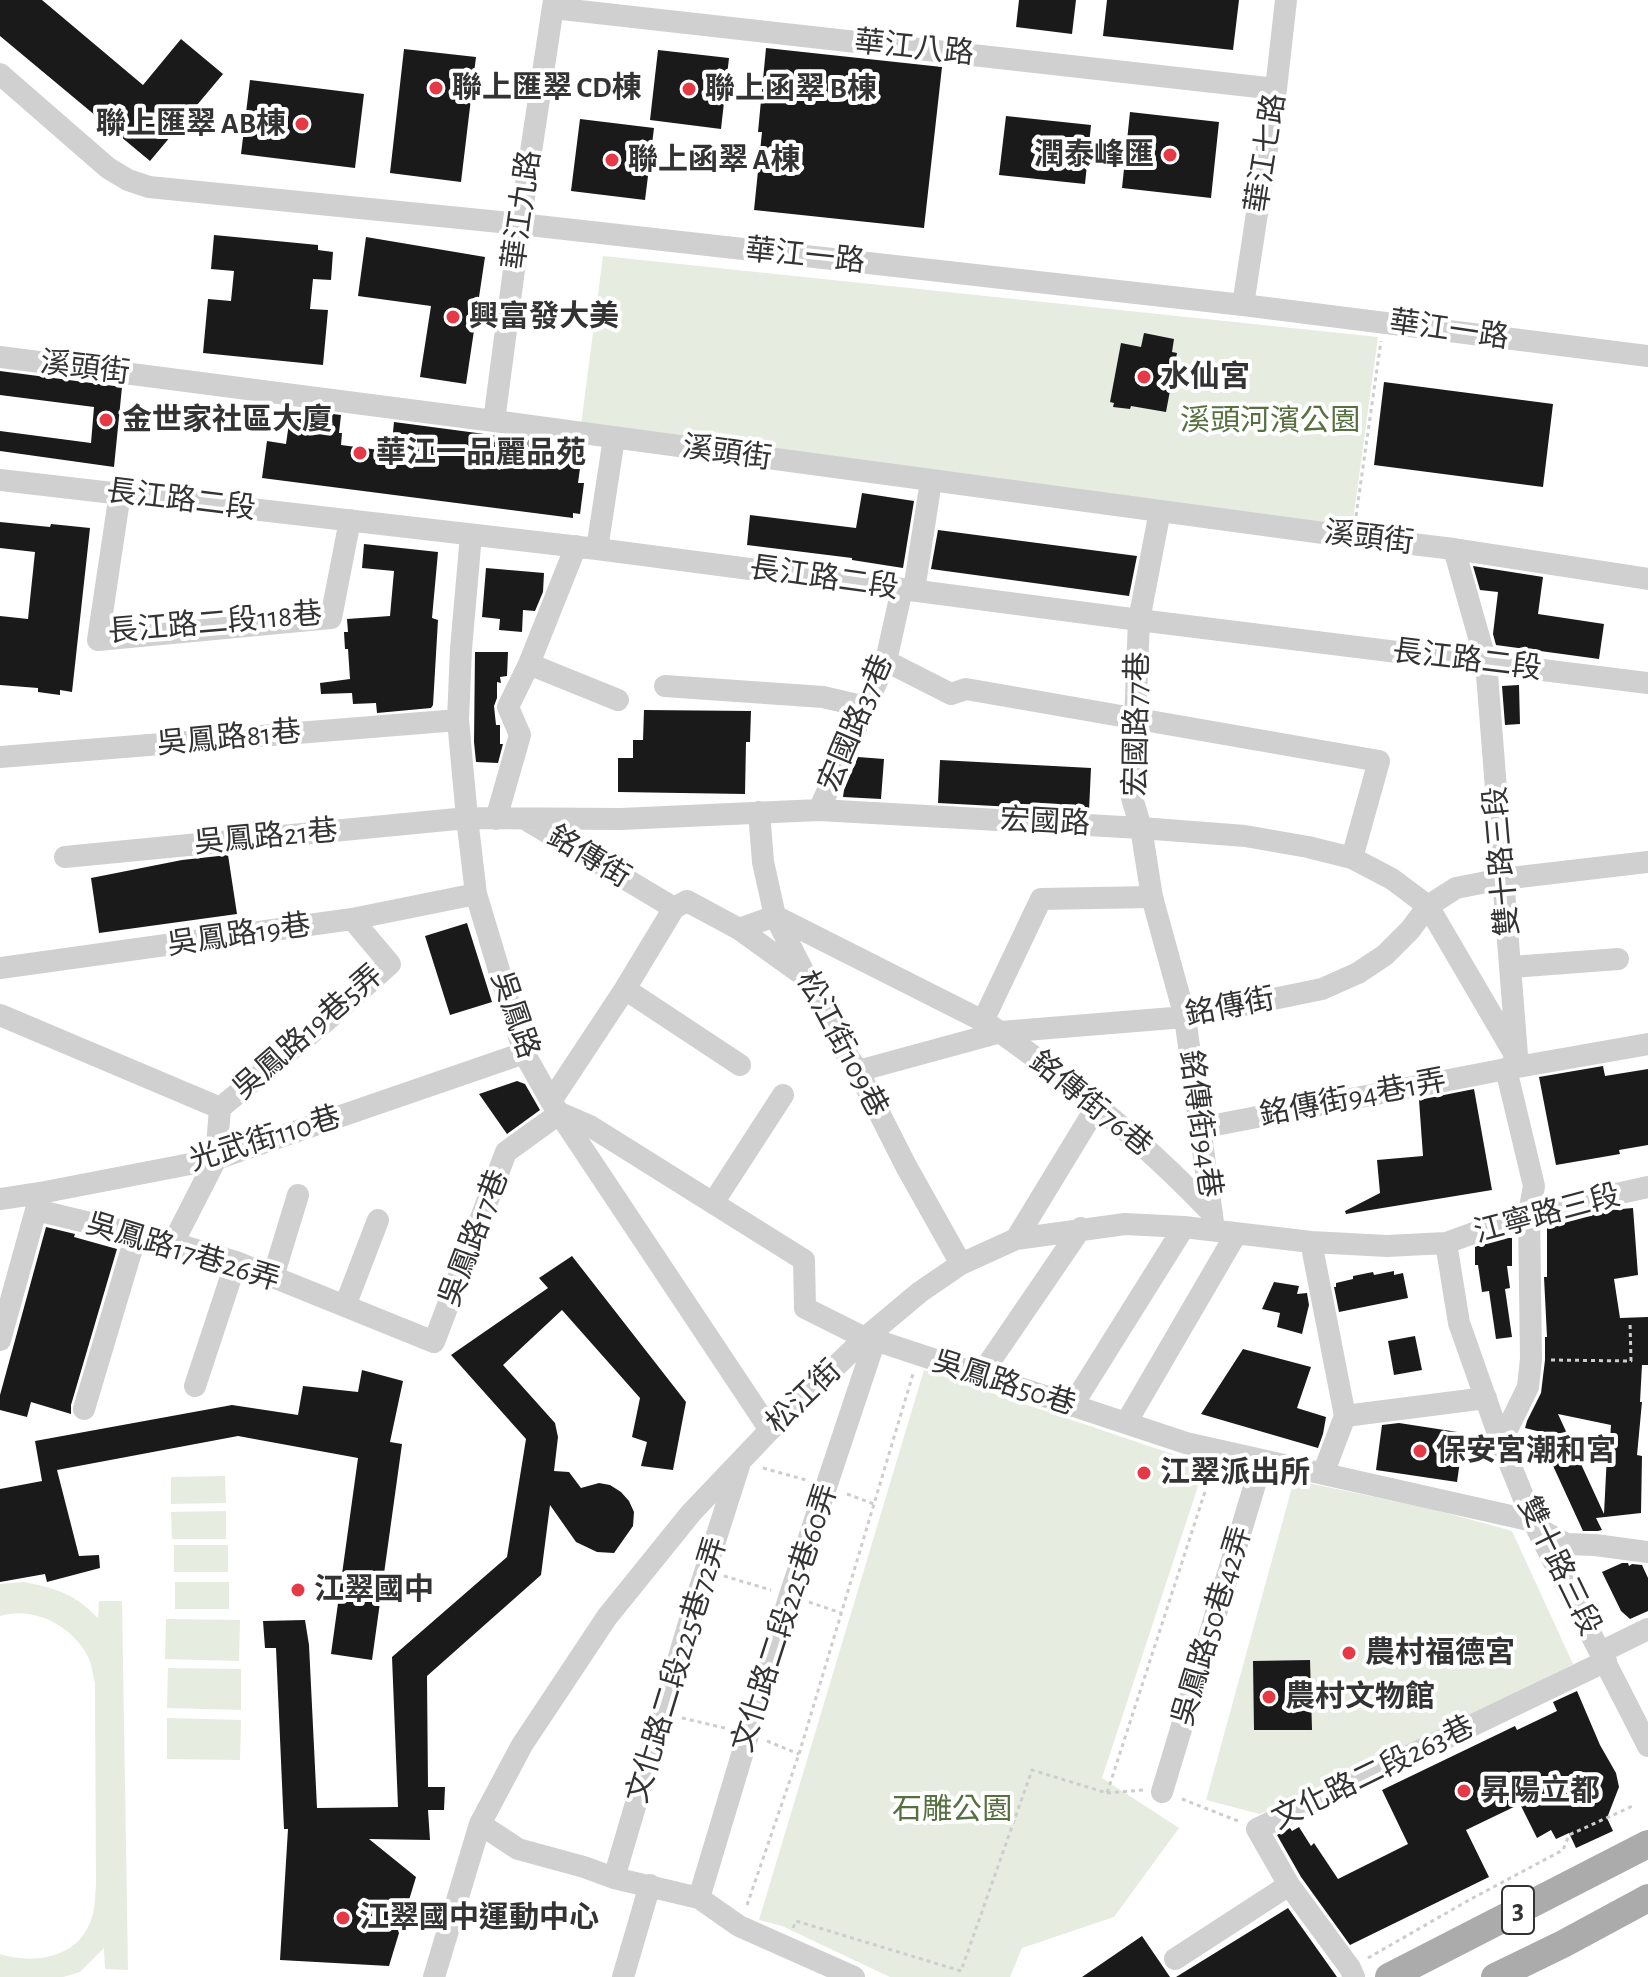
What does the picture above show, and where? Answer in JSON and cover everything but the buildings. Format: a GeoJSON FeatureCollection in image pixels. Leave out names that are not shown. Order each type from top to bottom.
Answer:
{"type":"FeatureCollection","features":[{"type":"Feature","properties":{"kind":"main road","name":"3"},"geometry":{"type":"LineString","coordinates":[[1389,1977],[1648,1844]]}},
{"type":"Feature","properties":{"kind":"main road","name":"3"},"geometry":{"type":"LineString","coordinates":[[1495,1977],[1648,1898]]}},
{"type":"Feature","properties":{"kind":"street","name":"華江七路"},"geometry":{"type":"LineString","coordinates":[[1243,305],[1276,89],[1286,0]]}},
{"type":"Feature","properties":{"kind":"street","name":"華江八路"},"geometry":{"type":"LineString","coordinates":[[554,4],[1276,89]]}},
{"type":"Feature","properties":{"kind":"street","name":"華江九路"},"geometry":{"type":"LineString","coordinates":[[494,421],[554,4]]}},
{"type":"Feature","properties":{"kind":"street","name":"華江一路"},"geometry":{"type":"LineString","coordinates":[[0,74],[108,168],[128,180],[149,187],[520,224],[1243,305],[1648,356]]}},
{"type":"Feature","properties":{"kind":"street","name":"溪頭街"},"geometry":{"type":"LineString","coordinates":[[0,357],[1454,549],[1595,571]]}},
{"type":"Feature","properties":{"kind":"street"},"geometry":{"type":"LineString","coordinates":[[496,819],[520,735],[508,707],[587,548],[614,438]]}},
{"type":"Feature","properties":{"kind":"street","name":"長江路二段"},"geometry":{"type":"LineString","coordinates":[[0,480],[587,548],[1648,683]]}},
{"type":"Feature","properties":{"kind":"street","name":"宏國路37巷"},"geometry":{"type":"LineString","coordinates":[[819,810],[886,661],[908,589],[931,481]]}},
{"type":"Feature","properties":{"kind":"street","name":"長江路二段118巷"},"geometry":{"type":"LineString","coordinates":[[120,493],[98,640],[331,618],[350,520]]}},
{"type":"Feature","properties":{"kind":"street","name":"宏國路77巷"},"geometry":{"type":"LineString","coordinates":[[1152,897],[1141,828],[1132,798],[1139,620],[1160,511]]}},
{"type":"Feature","properties":{"kind":"street","name":"吳鳳路"},"geometry":{"type":"LineString","coordinates":[[471,535],[458,720],[467,818],[476,894],[524,1053],[556,1107],[770,1430]]}},
{"type":"Feature","properties":{"kind":"street","name":"雙十路三段"},"geometry":{"type":"LineString","coordinates":[[1454,549],[1486,662],[1502,879],[1512,967],[1512,1064]]}},
{"type":"Feature","properties":{"kind":"street"},"geometry":{"type":"LineString","coordinates":[[1595,571],[1648,579]]}},
{"type":"Feature","properties":{"kind":"street"},"geometry":{"type":"LineString","coordinates":[[1595,571],[1648,593]]}},
{"type":"Feature","properties":{"kind":"street"},"geometry":{"type":"LineString","coordinates":[[886,661],[951,694],[966,689],[1379,761],[1352,858]]}},
{"type":"Feature","properties":{"kind":"street"},"geometry":{"type":"LineString","coordinates":[[529,664],[618,700]]}},
{"type":"Feature","properties":{"kind":"street"},"geometry":{"type":"LineString","coordinates":[[665,686],[823,697],[866,707]]}},
{"type":"Feature","properties":{"kind":"street","name":"吳鳳路81巷"},"geometry":{"type":"LineString","coordinates":[[0,757],[458,720]]}},
{"type":"Feature","properties":{"kind":"street","name":"宏國路"},"geometry":{"type":"LineString","coordinates":[[467,818],[621,819],[819,810],[1141,828],[1245,836],[1308,847],[1352,858],[1392,879],[1428,906],[1512,1064]]}},
{"type":"Feature","properties":{"kind":"street","name":"松江街109巷"},"geometry":{"type":"LineString","coordinates":[[759,812],[763,862],[775,916],[843,1049],[858,1071],[961,1264]]}},
{"type":"Feature","properties":{"kind":"street","name":"吳鳳路21巷"},"geometry":{"type":"LineString","coordinates":[[65,857],[467,818]]}},
{"type":"Feature","properties":{"kind":"street","name":"銘傳街"},"geometry":{"type":"LineString","coordinates":[[524,818],[674,908],[687,901],[739,929],[806,977]]}},
{"type":"Feature","properties":{"kind":"street"},"geometry":{"type":"LineString","coordinates":[[1428,906],[1456,888],[1502,879],[1648,862]]}},
{"type":"Feature","properties":{"kind":"street","name":"吳鳳路19巷"},"geometry":{"type":"LineString","coordinates":[[0,968],[352,919],[476,894]]}},
{"type":"Feature","properties":{"kind":"street"},"geometry":{"type":"LineString","coordinates":[[739,929],[775,916],[992,1026],[1041,899],[1152,897]]}},
{"type":"Feature","properties":{"kind":"street","name":"銘傳街94巷"},"geometry":{"type":"LineString","coordinates":[[1152,897],[1185,1017],[1200,1128],[1221,1226]]}},
{"type":"Feature","properties":{"kind":"street","name":"銘傳街"},"geometry":{"type":"LineString","coordinates":[[858,1071],[992,1026],[1185,1017],[1322,989],[1358,973],[1393,947],[1428,906]]}},
{"type":"Feature","properties":{"kind":"street"},"geometry":{"type":"LineString","coordinates":[[556,1107],[674,908]]}},
{"type":"Feature","properties":{"kind":"street","name":"吳鳳路19巷5弄"},"geometry":{"type":"LineString","coordinates":[[220,1108],[390,964],[352,919]]}},
{"type":"Feature","properties":{"kind":"street"},"geometry":{"type":"LineString","coordinates":[[1512,967],[1618,959]]}},
{"type":"Feature","properties":{"kind":"street"},"geometry":{"type":"LineString","coordinates":[[625,989],[740,1065]]}},
{"type":"Feature","properties":{"kind":"street"},"geometry":{"type":"LineString","coordinates":[[0,1015],[220,1108],[216,1159],[173,1243]]}},
{"type":"Feature","properties":{"kind":"street","name":"銘傳街76巷"},"geometry":{"type":"LineString","coordinates":[[992,1026],[1097,1106],[1168,1168],[1221,1226]]}},
{"type":"Feature","properties":{"kind":"street","name":"銘傳街94巷1弄"},"geometry":{"type":"LineString","coordinates":[[1200,1128],[1512,1064],[1648,1044]]}},
{"type":"Feature","properties":{"kind":"street","name":"光武街110巷"},"geometry":{"type":"LineString","coordinates":[[0,1199],[38,1201],[216,1159],[524,1053]]}},
{"type":"Feature","properties":{"kind":"street"},"geometry":{"type":"LineString","coordinates":[[1501,1442],[1528,1387],[1531,1359],[1529,1213],[1534,1186],[1512,1064]]}},
{"type":"Feature","properties":{"kind":"street"},"geometry":{"type":"LineString","coordinates":[[713,1203],[783,1095]]}},
{"type":"Feature","properties":{"kind":"street"},"geometry":{"type":"LineString","coordinates":[[1016,1239],[1097,1106]]}},
{"type":"Feature","properties":{"kind":"street","name":"吳鳳路50巷"},"geometry":{"type":"LineString","coordinates":[[556,1107],[804,1260],[805,1308],[870,1339],[1186,1443],[1535,1524],[1566,1544],[1648,1552]]}},
{"type":"Feature","properties":{"kind":"street","name":"吳鳳路17巷"},"geometry":{"type":"LineString","coordinates":[[434,1342],[506,1152],[556,1107]]}},
{"type":"Feature","properties":{"kind":"street","name":"江寧路三段"},"geometry":{"type":"LineString","coordinates":[[1446,1243],[1529,1213],[1648,1187]]}},
{"type":"Feature","properties":{"kind":"street"},"geometry":{"type":"LineString","coordinates":[[273,1277],[298,1195]]}},
{"type":"Feature","properties":{"kind":"street"},"geometry":{"type":"LineString","coordinates":[[0,1340],[38,1201]]}},
{"type":"Feature","properties":{"kind":"street","name":"吳鳳路17巷26弄"},"geometry":{"type":"LineString","coordinates":[[38,1201],[136,1235],[236,1262],[434,1342]]}},
{"type":"Feature","properties":{"kind":"street"},"geometry":{"type":"LineString","coordinates":[[345,1306],[378,1220]]}},
{"type":"Feature","properties":{"kind":"street","name":"松江街"},"geometry":{"type":"LineString","coordinates":[[434,1977],[480,1824],[522,1745],[607,1617],[691,1513],[740,1461],[920,1292],[961,1264],[1016,1239],[1081,1228],[1125,1224],[1221,1226],[1311,1242],[1387,1246],[1446,1243]]}},
{"type":"Feature","properties":{"kind":"street"},"geometry":{"type":"LineString","coordinates":[[1126,1423],[1221,1226]]}},
{"type":"Feature","properties":{"kind":"street"},"geometry":{"type":"LineString","coordinates":[[1072,1406],[1184,1227]]}},
{"type":"Feature","properties":{"kind":"street"},"geometry":{"type":"LineString","coordinates":[[980,1376],[1081,1228]]}},
{"type":"Feature","properties":{"kind":"street"},"geometry":{"type":"LineString","coordinates":[[84,1409],[136,1235]]}},
{"type":"Feature","properties":{"kind":"street"},"geometry":{"type":"LineString","coordinates":[[1311,1242],[1345,1416],[1323,1474]]}},
{"type":"Feature","properties":{"kind":"street","name":"雙十路三段"},"geometry":{"type":"LineString","coordinates":[[1446,1243],[1459,1323],[1501,1442],[1535,1524],[1648,1746]]}},
{"type":"Feature","properties":{"kind":"street"},"geometry":{"type":"LineString","coordinates":[[195,1386],[236,1262]]}},
{"type":"Feature","properties":{"kind":"street","name":"文化路二段225巷60弄"},"geometry":{"type":"LineString","coordinates":[[699,1898],[870,1339]]}},
{"type":"Feature","properties":{"kind":"street"},"geometry":{"type":"LineString","coordinates":[[1345,1416],[1486,1398]]}},
{"type":"Feature","properties":{"kind":"street","name":"文化路二段225巷72弄"},"geometry":{"type":"LineString","coordinates":[[614,1878],[740,1461]]}},
{"type":"Feature","properties":{"kind":"street","name":"吳鳳路50巷42弄"},"geometry":{"type":"LineString","coordinates":[[1162,1792],[1262,1461]]}},
{"type":"Feature","properties":{"kind":"street","name":"文化路二段263巷"},"geometry":{"type":"LineString","coordinates":[[1352,1973],[1289,1885],[1257,1829],[1604,1657],[1648,1629]]}},
{"type":"Feature","properties":{"kind":"street"},"geometry":{"type":"LineString","coordinates":[[480,1824],[518,1849],[614,1878],[699,1898],[739,1926],[854,1977]]}},
{"type":"Feature","properties":{"kind":"street"},"geometry":{"type":"LineString","coordinates":[[623,1977],[650,1885]]}},
{"type":"Feature","properties":{"kind":"street"},"geometry":{"type":"LineString","coordinates":[[1175,1959],[1289,1885]]}},
{"type":"Feature","properties":{"kind":"path"},"geometry":{"type":"LineString","coordinates":[[1353,537],[1384,321]]}},
{"type":"Feature","properties":{"kind":"path"},"geometry":{"type":"LineString","coordinates":[[1531,1359],[1631,1361],[1630,1321]]}},
{"type":"Feature","properties":{"kind":"path"},"geometry":{"type":"LineString","coordinates":[[739,1926],[799,1754],[918,1355]]}},
{"type":"Feature","properties":{"kind":"path"},"geometry":{"type":"LineString","coordinates":[[1107,1793],[1218,1451]]}},
{"type":"Feature","properties":{"kind":"path"},"geometry":{"type":"LineString","coordinates":[[961,1971],[1032,1770],[1107,1793],[1162,1792],[1257,1829]]}},
{"type":"Feature","properties":{"kind":"path"},"geometry":{"type":"LineString","coordinates":[[1352,1973],[1456,1908],[1563,1850],[1569,1835],[1635,1805]]}},
{"type":"Feature","properties":{"kind":"path"},"geometry":{"type":"LineString","coordinates":[[784,1944],[796,1921],[961,1971],[966,1977]]}},
{"type":"Feature","properties":{"kind":"green space","name":"溪頭河濱公園"},"geometry":{"type":"Polygon","coordinates":[[[603,256],[1378,337],[1352,528],[581,425],[603,256]]]}},
{"type":"Feature","properties":{"kind":"green space","name":"石雕公園"},"geometry":{"type":"Polygon","coordinates":[[[924,1370],[1205,1465],[1102,1778],[1179,1828],[1114,1917],[1022,1948],[1010,1977],[890,1977],[782,1926],[759,1920],[924,1370]]]}},
{"type":"Feature","properties":{"kind":"green space"},"geometry":{"type":"Polygon","coordinates":[[[225,1476],[226,1503],[171,1504],[171,1477],[225,1476]]]}},
{"type":"Feature","properties":{"kind":"green space"},"geometry":{"type":"Polygon","coordinates":[[[1294,1480],[1436,1510],[1512,1531],[1573,1664],[1332,1786],[1260,1814],[1206,1800],[1294,1480]]]}},
{"type":"Feature","properties":{"kind":"green space"},"geometry":{"type":"Polygon","coordinates":[[[226,1511],[226,1539],[172,1539],[171,1512],[226,1511]]]}},
{"type":"Feature","properties":{"kind":"green space"},"geometry":{"type":"Polygon","coordinates":[[[174,1545],[228,1545],[228,1572],[174,1572],[174,1545]]]}},
{"type":"Feature","properties":{"kind":"green space"},"geometry":{"type":"Polygon","coordinates":[[[24,1582],[64,1593],[98,1618],[99,1601],[122,1601],[128,1970],[105,1969],[104,1948],[80,1972],[63,1977],[0,1977],[0,1954],[25,1958],[50,1956],[62,1952],[81,1938],[92,1917],[96,1884],[95,1683],[92,1668],[74,1637],[52,1621],[26,1614],[0,1616],[0,1584],[24,1582]]]}},
{"type":"Feature","properties":{"kind":"green space"},"geometry":{"type":"Polygon","coordinates":[[[175,1582],[229,1582],[229,1609],[175,1609],[175,1582]]]}},
{"type":"Feature","properties":{"kind":"green space"},"geometry":{"type":"Polygon","coordinates":[[[166,1619],[240,1620],[239,1661],[165,1659],[166,1619]]]}},
{"type":"Feature","properties":{"kind":"green space"},"geometry":{"type":"Polygon","coordinates":[[[168,1668],[241,1669],[241,1710],[167,1708],[168,1668]]]}},
{"type":"Feature","properties":{"kind":"green space"},"geometry":{"type":"Polygon","coordinates":[[[167,1718],[241,1720],[240,1760],[167,1759],[167,1718]]]}},
{"type":"Feature","properties":{"kind":"place","name":"聯上匯翠 CD棟"},"geometry":{"type":"Point","coordinates":[436,88]}},
{"type":"Feature","properties":{"kind":"place","name":"聯上函翠 B棟"},"geometry":{"type":"Point","coordinates":[689,89]}},
{"type":"Feature","properties":{"kind":"place","name":"聯上匯翠 AB棟"},"geometry":{"type":"Point","coordinates":[302,124]}},
{"type":"Feature","properties":{"kind":"place","name":"潤泰峰匯"},"geometry":{"type":"Point","coordinates":[1170,155]}},
{"type":"Feature","properties":{"kind":"place","name":"聯上函翠 A棟"},"geometry":{"type":"Point","coordinates":[612,160]}},
{"type":"Feature","properties":{"kind":"place","name":"興富發大美"},"geometry":{"type":"Point","coordinates":[453,317]}},
{"type":"Feature","properties":{"kind":"place","name":"水仙宮"},"geometry":{"type":"Point","coordinates":[1144,377]}},
{"type":"Feature","properties":{"kind":"place","name":"金世家社區大廈"},"geometry":{"type":"Point","coordinates":[106,420]}},
{"type":"Feature","properties":{"kind":"place","name":"華江一品麗品苑"},"geometry":{"type":"Point","coordinates":[360,453]}},
{"type":"Feature","properties":{"kind":"place","name":"保安宮潮和宮"},"geometry":{"type":"Point","coordinates":[1420,1451]}},
{"type":"Feature","properties":{"kind":"place","name":"江翠派出所"},"geometry":{"type":"Point","coordinates":[1144,1473]}},
{"type":"Feature","properties":{"kind":"place","name":"江翠國中"},"geometry":{"type":"Point","coordinates":[298,1590]}},
{"type":"Feature","properties":{"kind":"place","name":"農村福德宮"},"geometry":{"type":"Point","coordinates":[1349,1653]}},
{"type":"Feature","properties":{"kind":"place","name":"農村文物館"},"geometry":{"type":"Point","coordinates":[1269,1697]}},
{"type":"Feature","properties":{"kind":"place","name":"昇陽立都"},"geometry":{"type":"Point","coordinates":[1464,1791]}},
{"type":"Feature","properties":{"kind":"place","name":"江翠國中運動中心"},"geometry":{"type":"Point","coordinates":[343,1918]}}]}
